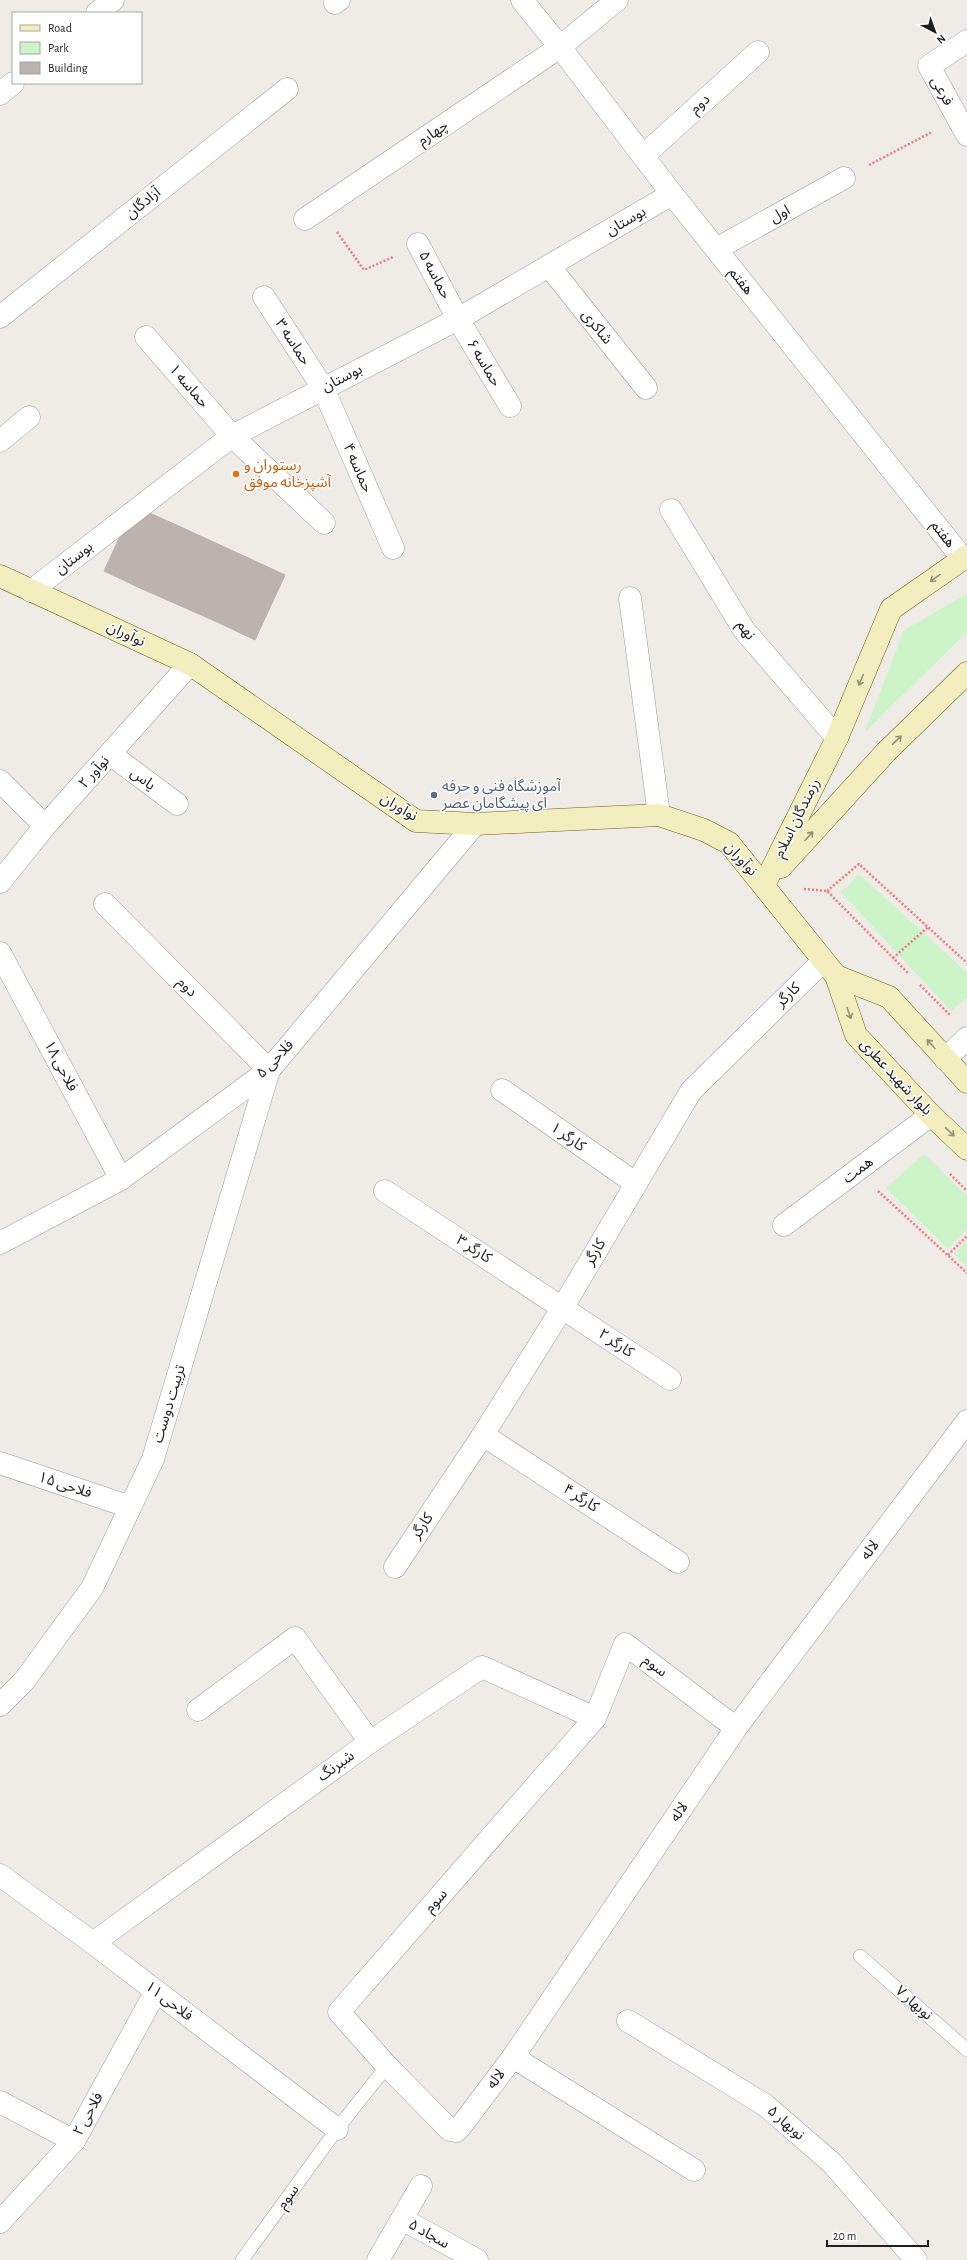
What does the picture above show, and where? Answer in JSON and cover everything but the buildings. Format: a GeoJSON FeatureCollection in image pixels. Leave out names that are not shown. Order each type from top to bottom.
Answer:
{"type":"FeatureCollection","features":[{"type":"Feature","properties":{"kind":"street"},"geometry":{"type":"LineString","coordinates":[[98,12],[112,0]]}},
{"type":"Feature","properties":{"kind":"street","name":"هفتم"},"geometry":{"type":"LineString","coordinates":[[522,0],[560,47],[672,194],[965,558]]}},
{"type":"Feature","properties":{"kind":"street","name":"چهارم"},"geometry":{"type":"LineString","coordinates":[[313,214],[560,47],[617,0]]}},
{"type":"Feature","properties":{"kind":"street","name":"فرعی"},"geometry":{"type":"LineString","coordinates":[[962,127],[928,66],[967,41]]}},
{"type":"Feature","properties":{"kind":"street","name":"دوم"},"geometry":{"type":"LineString","coordinates":[[643,156],[758,52]]}},
{"type":"Feature","properties":{"kind":"street"},"geometry":{"type":"LineString","coordinates":[[0,94],[12,84]]}},
{"type":"Feature","properties":{"kind":"street","name":"آزادگان"},"geometry":{"type":"LineString","coordinates":[[0,317],[287,89]]}},
{"type":"Feature","properties":{"kind":"street","name":"اول"},"geometry":{"type":"LineString","coordinates":[[716,249],[844,178]]}},
{"type":"Feature","properties":{"kind":"street","name":"بوستان"},"geometry":{"type":"LineString","coordinates":[[31,591],[232,436],[458,319],[672,194]]}},
{"type":"Feature","properties":{"kind":"street","name":"حماسه ۵"},"geometry":{"type":"LineString","coordinates":[[418,244],[458,319]]}},
{"type":"Feature","properties":{"kind":"street","name":"شاکری"},"geometry":{"type":"LineString","coordinates":[[549,266],[646,388]]}},
{"type":"Feature","properties":{"kind":"street","name":"حماسه ۳"},"geometry":{"type":"LineString","coordinates":[[264,297],[323,388]]}},
{"type":"Feature","properties":{"kind":"street","name":"حماسه ۶"},"geometry":{"type":"LineString","coordinates":[[458,319],[510,406]]}},
{"type":"Feature","properties":{"kind":"street","name":"حماسه ۱"},"geometry":{"type":"LineString","coordinates":[[146,336],[232,436],[324,523]]}},
{"type":"Feature","properties":{"kind":"street","name":"حماسه ۴"},"geometry":{"type":"LineString","coordinates":[[323,388],[393,548]]}},
{"type":"Feature","properties":{"kind":"street"},"geometry":{"type":"LineString","coordinates":[[0,441],[28,417]]}},
{"type":"Feature","properties":{"kind":"street","name":"نهم"},"geometry":{"type":"LineString","coordinates":[[671,510],[744,630],[837,738]]}},
{"type":"Feature","properties":{"kind":"street","name":"رزمندگان اسلام"},"geometry":{"type":"LineString","coordinates":[[764,885],[837,738],[891,609],[965,558]]}},
{"type":"Feature","properties":{"kind":"street","name":"نوآوران"},"geometry":{"type":"LineString","coordinates":[[0,576],[190,664],[416,820],[475,824],[659,815],[704,830],[729,843],[830,968]]}},
{"type":"Feature","properties":{"kind":"street"},"geometry":{"type":"LineString","coordinates":[[630,598],[659,815]]}},
{"type":"Feature","properties":{"kind":"street","name":"نوآور ۲"},"geometry":{"type":"LineString","coordinates":[[0,882],[45,826],[190,664]]}},
{"type":"Feature","properties":{"kind":"street","name":"رزمندگان اسلام"},"geometry":{"type":"LineString","coordinates":[[764,885],[886,752],[967,672]]}},
{"type":"Feature","properties":{"kind":"street","name":"یاس"},"geometry":{"type":"LineString","coordinates":[[110,754],[177,804]]}},
{"type":"Feature","properties":{"kind":"street"},"geometry":{"type":"LineString","coordinates":[[0,781],[45,826]]}},
{"type":"Feature","properties":{"kind":"street","name":"فلاحی ۵"},"geometry":{"type":"LineString","coordinates":[[0,1243],[121,1179],[269,1070],[475,824]]}},
{"type":"Feature","properties":{"kind":"street","name":"دوم"},"geometry":{"type":"LineString","coordinates":[[105,904],[269,1070]]}},
{"type":"Feature","properties":{"kind":"street","name":"فلاحی ۱۸"},"geometry":{"type":"LineString","coordinates":[[0,954],[121,1179]]}},
{"type":"Feature","properties":{"kind":"street"},"geometry":{"type":"LineString","coordinates":[[830,968],[889,997],[967,1082]]}},
{"type":"Feature","properties":{"kind":"street","name":"بلوار شهید عطری"},"geometry":{"type":"LineString","coordinates":[[830,968],[856,1035],[931,1115],[967,1149]]}},
{"type":"Feature","properties":{"kind":"street","name":"کارگر"},"geometry":{"type":"LineString","coordinates":[[395,1567],[483,1435],[562,1307],[691,1090],[830,968]]}},
{"type":"Feature","properties":{"kind":"street"},"geometry":{"type":"LineString","coordinates":[[945,1059],[962,1030]]}},
{"type":"Feature","properties":{"kind":"street","name":"تربیت دوست"},"geometry":{"type":"LineString","coordinates":[[0,1705],[24,1681],[92,1588],[153,1459],[269,1070]]}},
{"type":"Feature","properties":{"kind":"street","name":"کارگر ۱"},"geometry":{"type":"LineString","coordinates":[[502,1090],[635,1184]]}},
{"type":"Feature","properties":{"kind":"street","name":"همت"},"geometry":{"type":"LineString","coordinates":[[784,1225],[931,1115]]}},
{"type":"Feature","properties":{"kind":"street","name":"کارگر ۳"},"geometry":{"type":"LineString","coordinates":[[385,1191],[562,1307]]}},
{"type":"Feature","properties":{"kind":"street","name":"کارگر ۲"},"geometry":{"type":"LineString","coordinates":[[562,1307],[670,1379]]}},
{"type":"Feature","properties":{"kind":"street","name":"لاله"},"geometry":{"type":"LineString","coordinates":[[387,2066],[450,2130],[456,2131],[513,2057],[736,1728],[967,1421]]}},
{"type":"Feature","properties":{"kind":"street","name":"کارگر ۴"},"geometry":{"type":"LineString","coordinates":[[483,1435],[678,1562]]}},
{"type":"Feature","properties":{"kind":"street","name":"فلاحی ۱۵"},"geometry":{"type":"LineString","coordinates":[[0,1463],[130,1507]]}},
{"type":"Feature","properties":{"kind":"street"},"geometry":{"type":"LineString","coordinates":[[198,1710],[295,1638],[370,1742]]}},
{"type":"Feature","properties":{"kind":"street","name":"سوم"},"geometry":{"type":"LineString","coordinates":[[387,2066],[339,2012],[595,1718],[625,1644],[736,1728]]}},
{"type":"Feature","properties":{"kind":"street","name":"شبرنگ"},"geometry":{"type":"LineString","coordinates":[[93,1943],[370,1742],[482,1667],[595,1718]]}},
{"type":"Feature","properties":{"kind":"street","name":"فلاحی ۱۱"},"geometry":{"type":"LineString","coordinates":[[0,1875],[93,1943],[337,2129]]}},
{"type":"Feature","properties":{"kind":"street","name":"فلاحی ۲"},"geometry":{"type":"LineString","coordinates":[[0,2222],[74,2141],[156,1991]]}},
{"type":"Feature","properties":{"kind":"street","name":"نوبهار ۵"},"geometry":{"type":"LineString","coordinates":[[628,2021],[765,2105],[832,2163],[916,2260]]}},
{"type":"Feature","properties":{"kind":"street"},"geometry":{"type":"LineString","coordinates":[[513,2057],[694,2170]]}},
{"type":"Feature","properties":{"kind":"street"},"geometry":{"type":"LineString","coordinates":[[0,2102],[74,2141]]}},
{"type":"Feature","properties":{"kind":"street"},"geometry":{"type":"LineString","coordinates":[[378,2260],[420,2186]]}},
{"type":"Feature","properties":{"kind":"street","name":"سجاد ۵"},"geometry":{"type":"LineString","coordinates":[[402,2219],[477,2260]]}},
{"type":"Feature","properties":{"kind":"lane","name":"نوبهار ۷"},"geometry":{"type":"LineString","coordinates":[[860,1956],[967,2050]]}},
{"type":"Feature","properties":{"kind":"lane","name":"سوم"},"geometry":{"type":"LineString","coordinates":[[242,2260],[337,2129],[387,2066]]}},
{"type":"Feature","properties":{"kind":"path"},"geometry":{"type":"LineString","coordinates":[[844,178],[962,127]]}},
{"type":"Feature","properties":{"kind":"path","name":"حماسه ۵"},"geometry":{"type":"LineString","coordinates":[[313,214],[364,270],[418,244]]}},
{"type":"Feature","properties":{"kind":"path"},"geometry":{"type":"LineString","coordinates":[[827,891],[858,864],[967,963]]}},
{"type":"Feature","properties":{"kind":"path"},"geometry":{"type":"LineString","coordinates":[[764,885],[827,891],[909,974]]}},
{"type":"Feature","properties":{"kind":"path"},"geometry":{"type":"LineString","coordinates":[[893,958],[928,927]]}},
{"type":"Feature","properties":{"kind":"path"},"geometry":{"type":"LineString","coordinates":[[919,984],[962,1030]]}},
{"type":"Feature","properties":{"kind":"path"},"geometry":{"type":"LineString","coordinates":[[856,1171],[967,1273]]}},
{"type":"Feature","properties":{"kind":"path"},"geometry":{"type":"LineString","coordinates":[[948,1255],[967,1236]]}},
{"type":"Feature","properties":{"kind":"green space"},"geometry":{"type":"Polygon","coordinates":[[[967,594],[967,632],[865,732],[904,630],[967,594]]]}},
{"type":"Feature","properties":{"kind":"green space"},"geometry":{"type":"Polygon","coordinates":[[[859,874],[967,973],[967,998],[951,1011],[841,892],[859,874]]]}},
{"type":"Feature","properties":{"kind":"green space"},"geometry":{"type":"Polygon","coordinates":[[[924,1154],[967,1196],[967,1229],[948,1249],[886,1188],[924,1154]]]}},
{"type":"Feature","properties":{"kind":"green space"},"geometry":{"type":"Polygon","coordinates":[[[967,1240],[967,1267],[954,1254],[967,1240]]]}},
{"type":"Feature","properties":{"kind":"place","name":"رستوران و آشپزخانه موفق"},"geometry":{"type":"Point","coordinates":[236,474]}},
{"type":"Feature","properties":{"kind":"place","name":"آموزشگاه فنی و حرفه ای پیشگامان عصر"},"geometry":{"type":"Point","coordinates":[434,795]}}]}
